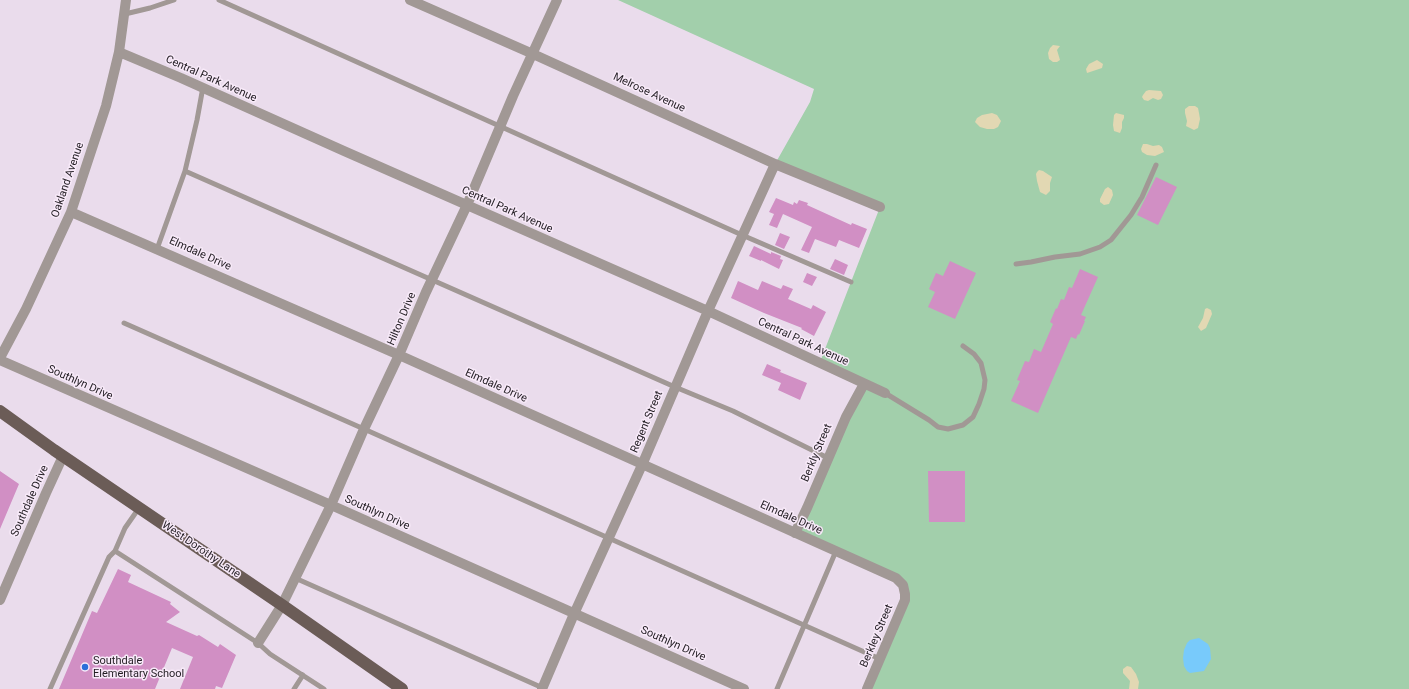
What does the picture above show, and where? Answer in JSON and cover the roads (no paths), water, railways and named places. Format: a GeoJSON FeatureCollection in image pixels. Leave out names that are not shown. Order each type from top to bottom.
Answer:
{"type":"FeatureCollection","features":[{"type":"Feature","properties":{"kind":"main road","name":"West Dorothy Lane"},"geometry":{"type":"LineString","coordinates":[[0,411],[402,689]]}},
{"type":"Feature","properties":{"kind":"street","name":"Oakland Avenue"},"geometry":{"type":"LineString","coordinates":[[0,359],[26,309],[70,212],[106,106],[119,52],[126,0]]}},
{"type":"Feature","properties":{"kind":"street","name":"Melrose Avenue"},"geometry":{"type":"LineString","coordinates":[[410,0],[775,164],[880,207]]}},
{"type":"Feature","properties":{"kind":"street","name":"Hilton Drive"},"geometry":{"type":"LineString","coordinates":[[258,643],[282,605],[331,505],[432,279],[467,205],[557,0]]}},
{"type":"Feature","properties":{"kind":"street","name":"Central Park Avenue"},"geometry":{"type":"LineString","coordinates":[[119,52],[203,87],[708,311],[885,393]]}},
{"type":"Feature","properties":{"kind":"street","name":"Regent Street"},"geometry":{"type":"LineString","coordinates":[[543,688],[574,614],[642,464],[708,311],[775,164]]}},
{"type":"Feature","properties":{"kind":"street","name":"Elmdale Drive"},"geometry":{"type":"LineString","coordinates":[[70,212],[157,248],[399,355],[896,578],[903,585],[905,591]]}},
{"type":"Feature","properties":{"kind":"street","name":"Southlyn Drive"},"geometry":{"type":"LineString","coordinates":[[0,359],[744,689]]}},
{"type":"Feature","properties":{"kind":"street","name":"Berkly Street"},"geometry":{"type":"LineString","coordinates":[[794,533],[807,508],[846,417],[864,384]]}},
{"type":"Feature","properties":{"kind":"street","name":"Southdale Drive"},"geometry":{"type":"LineString","coordinates":[[0,600],[63,456]]}},
{"type":"Feature","properties":{"kind":"street","name":"Berkley Street"},"geometry":{"type":"LineString","coordinates":[[867,689],[905,600],[905,591]]}},
{"type":"Feature","properties":{"kind":"lane"},"geometry":{"type":"LineString","coordinates":[[125,14],[174,0]]}},
{"type":"Feature","properties":{"kind":"lane"},"geometry":{"type":"LineString","coordinates":[[219,0],[742,236],[850,282]]}},
{"type":"Feature","properties":{"kind":"lane"},"geometry":{"type":"LineString","coordinates":[[157,248],[184,171],[197,120],[203,87]]}},
{"type":"Feature","properties":{"kind":"lane"},"geometry":{"type":"LineString","coordinates":[[1016,264],[1055,256],[1080,254],[1100,247],[1111,240],[1131,215],[1142,197],[1156,165]]}},
{"type":"Feature","properties":{"kind":"lane"},"geometry":{"type":"LineString","coordinates":[[184,171],[675,387],[733,411],[828,458]]}},
{"type":"Feature","properties":{"kind":"lane"},"geometry":{"type":"LineString","coordinates":[[124,323],[880,659]]}},
{"type":"Feature","properties":{"kind":"lane"},"geometry":{"type":"LineString","coordinates":[[885,393],[938,427],[948,429],[963,425],[973,417],[984,389],[985,380],[981,362],[974,354],[963,346]]}},
{"type":"Feature","properties":{"kind":"lane"},"geometry":{"type":"LineString","coordinates":[[50,689],[110,557],[115,551],[125,528],[139,508]]}},
{"type":"Feature","properties":{"kind":"lane"},"geometry":{"type":"LineString","coordinates":[[115,551],[258,643],[270,654],[324,689]]}},
{"type":"Feature","properties":{"kind":"lane"},"geometry":{"type":"LineString","coordinates":[[777,689],[836,551]]}},
{"type":"Feature","properties":{"kind":"lane"},"geometry":{"type":"LineString","coordinates":[[295,578],[543,688]]}},
{"type":"Feature","properties":{"kind":"lane"},"geometry":{"type":"LineString","coordinates":[[294,689],[303,675]]}},
{"type":"Feature","properties":{"kind":"water"},"geometry":{"type":"Polygon","coordinates":[[[1199,638],[1208,644],[1211,659],[1204,671],[1190,673],[1184,666],[1184,650],[1190,640],[1199,638]]]}},
{"type":"Feature","properties":{"kind":"place","name":"Southdale Elementary School"},"geometry":{"type":"Point","coordinates":[85,667]}}]}
